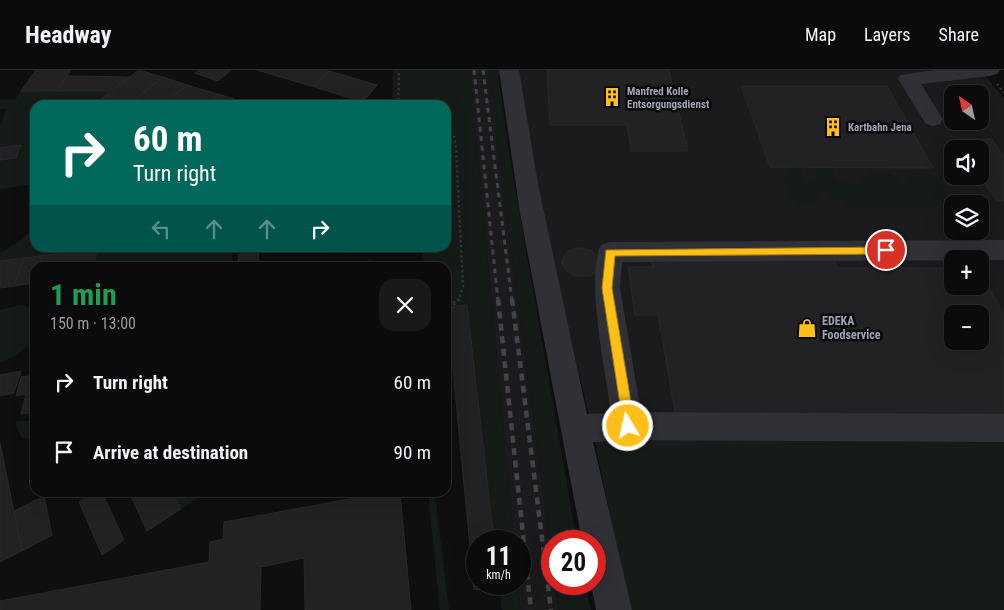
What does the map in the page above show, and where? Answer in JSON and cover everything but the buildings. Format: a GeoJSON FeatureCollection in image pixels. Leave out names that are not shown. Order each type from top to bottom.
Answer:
{"type":"FeatureCollection","features":[{"type":"Feature","properties":{"kind":"street"},"geometry":{"type":"LineString","coordinates":[[509,70],[517,137],[574,428],[614,610]]}},
{"type":"Feature","properties":{"kind":"street"},"geometry":{"type":"LineString","coordinates":[[933,119],[908,79],[990,70]]}},
{"type":"Feature","properties":{"kind":"street"},"geometry":{"type":"LineString","coordinates":[[999,70],[1004,75]]}},
{"type":"Feature","properties":{"kind":"street"},"geometry":{"type":"LineString","coordinates":[[628,426],[607,288],[610,252],[1004,250]]}},
{"type":"Feature","properties":{"kind":"street"},"geometry":{"type":"LineString","coordinates":[[574,428],[628,426],[1004,428]]}},
{"type":"Feature","properties":{"kind":"path"},"geometry":{"type":"LineString","coordinates":[[398,100],[399,70]]}},
{"type":"Feature","properties":{"kind":"path"},"geometry":{"type":"LineString","coordinates":[[451,133],[454,135],[456,149],[463,287],[458,302],[451,304]]}},
{"type":"Feature","properties":{"kind":"shaded area"},"geometry":{"type":"Polygon","coordinates":[[[393,70],[470,70],[513,530],[493,530],[467,306],[451,307],[451,262],[423,262],[422,252],[451,252],[451,100],[392,100],[393,70]]]}},
{"type":"Feature","properties":{"kind":"shaded area"},"geometry":{"type":"Polygon","coordinates":[[[470,70],[487,70],[548,530],[541,530],[541,595],[557,595],[559,610],[520,610],[519,595],[531,595],[531,530],[513,530],[470,70]]]}},
{"type":"Feature","properties":{"kind":"shaded area"},"geometry":{"type":"Polygon","coordinates":[[[487,70],[507,70],[507,74],[498,75],[510,159],[575,530],[548,530],[487,70]]]}},
{"type":"Feature","properties":{"kind":"shaded area"},"geometry":{"type":"Polygon","coordinates":[[[517,70],[981,70],[1004,99],[1004,439],[597,448],[523,139],[517,70]]]}},
{"type":"Feature","properties":{"kind":"shaded area"},"geometry":{"type":"Polygon","coordinates":[[[21,91],[112,91],[100,100],[30,100],[30,185],[0,189],[0,126],[6,109],[0,109],[0,99],[15,99],[21,91]]]}},
{"type":"Feature","properties":{"kind":"shaded area"},"geometry":{"type":"Polygon","coordinates":[[[788,167],[800,168],[805,181],[819,178],[815,168],[832,168],[837,179],[850,185],[859,186],[868,172],[888,172],[905,183],[910,172],[920,172],[935,177],[943,184],[949,195],[944,195],[944,204],[940,206],[846,206],[827,193],[821,193],[819,200],[813,206],[800,204],[790,195],[784,178],[788,172],[788,167]]]}},
{"type":"Feature","properties":{"kind":"shaded area"},"geometry":{"type":"Polygon","coordinates":[[[30,231],[30,252],[68,252],[0,261],[0,253],[30,231]]]}},
{"type":"Feature","properties":{"kind":"shaded area"},"geometry":{"type":"Polygon","coordinates":[[[97,252],[233,252],[232,262],[94,262],[97,252]]]}},
{"type":"Feature","properties":{"kind":"shaded area"},"geometry":{"type":"Polygon","coordinates":[[[334,252],[351,252],[334,254],[334,252]]]}},
{"type":"Feature","properties":{"kind":"shaded area"},"geometry":{"type":"Polygon","coordinates":[[[371,260],[379,262],[356,262],[371,260]]]}},
{"type":"Feature","properties":{"kind":"shaded area"},"geometry":{"type":"Polygon","coordinates":[[[20,305],[30,307],[30,343],[14,357],[0,361],[0,310],[20,305]]]}},
{"type":"Feature","properties":{"kind":"shaded area"},"geometry":{"type":"Polygon","coordinates":[[[30,420],[30,439],[21,437],[15,422],[30,420]]]}},
{"type":"Feature","properties":{"kind":"shaded area"},"geometry":{"type":"Polygon","coordinates":[[[1004,439],[1004,610],[630,610],[596,448],[1004,439]]]}},
{"type":"Feature","properties":{"kind":"shaded area"},"geometry":{"type":"Polygon","coordinates":[[[174,497],[200,497],[181,509],[174,497]]]}},
{"type":"Feature","properties":{"kind":"shaded area"},"geometry":{"type":"Polygon","coordinates":[[[428,497],[435,497],[449,610],[440,610],[428,497]]]}},
{"type":"Feature","properties":{"kind":"shaded area"},"geometry":{"type":"Polygon","coordinates":[[[500,595],[519,595],[520,610],[502,610],[500,595]]]}},
{"type":"Feature","properties":{"kind":"shaded area"},"geometry":{"type":"Polygon","coordinates":[[[557,595],[588,595],[591,610],[559,610],[557,595]]]}},
{"type":"Feature","properties":{"kind":"railway"},"geometry":{"type":"LineString","coordinates":[[474,70],[498,301]]}},
{"type":"Feature","properties":{"kind":"railway"},"geometry":{"type":"LineString","coordinates":[[483,70],[512,301]]}},
{"type":"Feature","properties":{"kind":"railway"},"geometry":{"type":"LineString","coordinates":[[498,299],[531,610]]}},
{"type":"Feature","properties":{"kind":"railway"},"geometry":{"type":"LineString","coordinates":[[512,299],[551,610]]}},
{"type":"Feature","properties":{"kind":"place","name":"Manfred Kolle Entsorgungsdienst"},"geometry":{"type":"Point","coordinates":[612,97]}},
{"type":"Feature","properties":{"kind":"place","name":"Kartbahn Jena"},"geometry":{"type":"Point","coordinates":[833,127]}},
{"type":"Feature","properties":{"kind":"place","name":"EDEKA Foodservice"},"geometry":{"type":"Point","coordinates":[807,328]}},
{"type":"Feature","properties":{"kind":"route"},"geometry":{"type":"LineString","coordinates":[[628,426],[607,288],[610,252],[886,250]]}}]}
